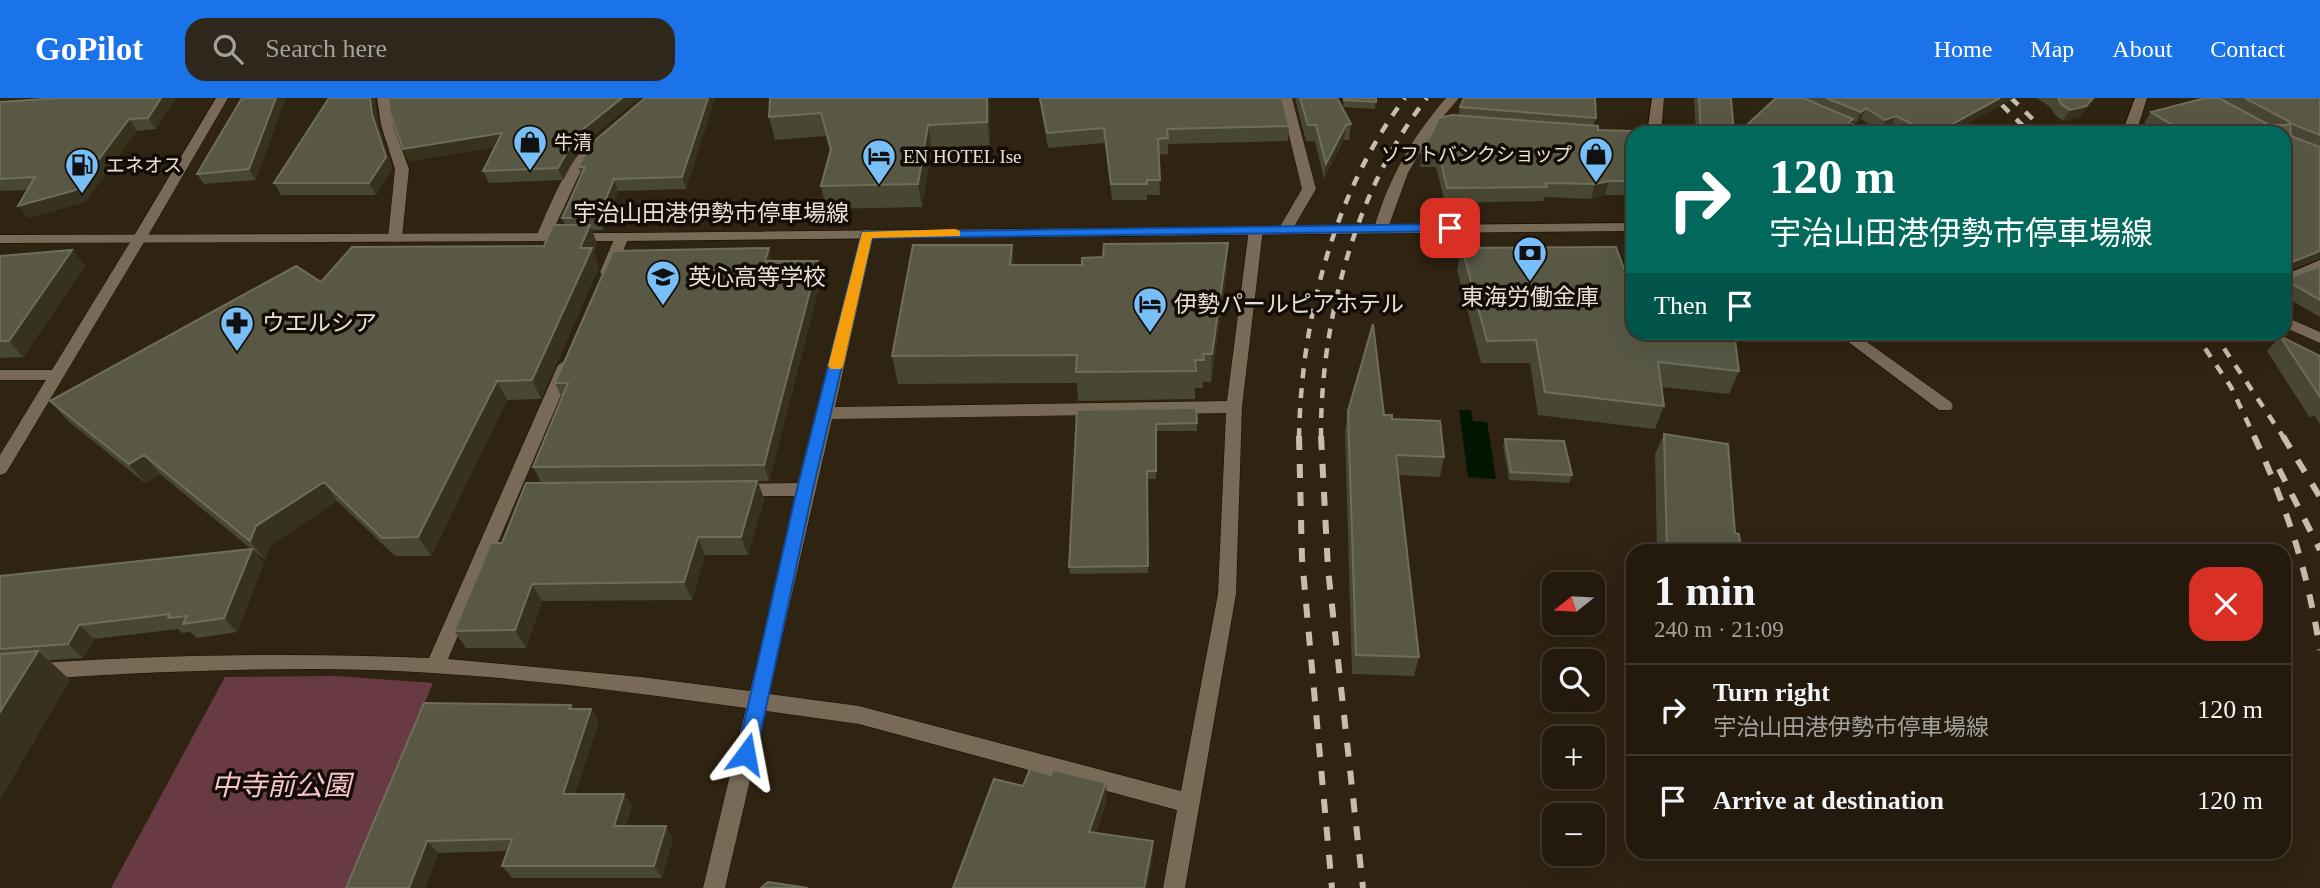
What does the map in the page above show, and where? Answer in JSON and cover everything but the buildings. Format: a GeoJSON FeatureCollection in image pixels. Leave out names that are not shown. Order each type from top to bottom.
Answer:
{"type":"FeatureCollection","features":[{"type":"Feature","properties":{"kind":"street"},"geometry":{"type":"LineString","coordinates":[[0,468],[222,98]]}},
{"type":"Feature","properties":{"kind":"street"},"geometry":{"type":"LineString","coordinates":[[383,98],[387,125],[402,169],[395,238]]}},
{"type":"Feature","properties":{"kind":"street"},"geometry":{"type":"LineString","coordinates":[[1285,230],[1309,190],[1286,98]]}},
{"type":"Feature","properties":{"kind":"street"},"geometry":{"type":"LineString","coordinates":[[1381,228],[1403,170],[1433,121],[1453,98]]}},
{"type":"Feature","properties":{"kind":"street"},"geometry":{"type":"LineString","coordinates":[[1655,126],[1658,98]]}},
{"type":"Feature","properties":{"kind":"street"},"geometry":{"type":"LineString","coordinates":[[2131,126],[2141,98]]}},
{"type":"Feature","properties":{"kind":"street"},"geometry":{"type":"LineString","coordinates":[[1815,113],[1848,126]]}},
{"type":"Feature","properties":{"kind":"street"},"geometry":{"type":"LineString","coordinates":[[1433,121],[1473,124]]}},
{"type":"Feature","properties":{"kind":"street"},"geometry":{"type":"LineString","coordinates":[[543,237],[588,151],[610,133]]}},
{"type":"Feature","properties":{"kind":"street","name":"宇治山田港伊勢市停車場線"},"geometry":{"type":"LineString","coordinates":[[0,239],[622,237],[1626,227]]}},
{"type":"Feature","properties":{"kind":"street"},"geometry":{"type":"LineString","coordinates":[[1174,888],[1227,594],[1234,407],[1256,229]]}},
{"type":"Feature","properties":{"kind":"street"},"geometry":{"type":"LineString","coordinates":[[714,888],[759,701],[805,489],[867,234]]}},
{"type":"Feature","properties":{"kind":"street"},"geometry":{"type":"LineString","coordinates":[[601,286],[622,237]]}},
{"type":"Feature","properties":{"kind":"street"},"geometry":{"type":"LineString","coordinates":[[2291,278],[2320,265]]}},
{"type":"Feature","properties":{"kind":"street"},"geometry":{"type":"LineString","coordinates":[[2291,324],[2320,338]]}},
{"type":"Feature","properties":{"kind":"street"},"geometry":{"type":"LineString","coordinates":[[1853,340],[1945,406]]}},
{"type":"Feature","properties":{"kind":"street"},"geometry":{"type":"LineString","coordinates":[[435,666],[516,493],[574,347]]}},
{"type":"Feature","properties":{"kind":"street"},"geometry":{"type":"LineString","coordinates":[[0,376],[56,375]]}},
{"type":"Feature","properties":{"kind":"street"},"geometry":{"type":"LineString","coordinates":[[824,414],[1234,407]]}},
{"type":"Feature","properties":{"kind":"street"},"geometry":{"type":"LineString","coordinates":[[725,490],[805,489]]}},
{"type":"Feature","properties":{"kind":"street"},"geometry":{"type":"LineString","coordinates":[[0,674],[134,666],[314,661],[435,666],[641,685],[859,715],[1189,803]]}},
{"type":"Feature","properties":{"kind":"green space","name":"中寺前公園"},"geometry":{"type":"Polygon","coordinates":[[[336,676],[433,683],[347,888],[111,888],[225,677],[336,676]]]}},
{"type":"Feature","properties":{"kind":"shaded area"},"geometry":{"type":"Polygon","coordinates":[[[1459,410],[1471,410],[1473,421],[1487,422],[1496,479],[1468,477],[1459,410]]]}},
{"type":"Feature","properties":{"kind":"railway"},"geometry":{"type":"LineString","coordinates":[[1299,437],[1306,349],[1326,260],[1340,216],[1358,175],[1405,98]]}},
{"type":"Feature","properties":{"kind":"railway"},"geometry":{"type":"LineString","coordinates":[[1321,437],[1327,349],[1347,259],[1380,173],[1427,98]]}},
{"type":"Feature","properties":{"kind":"railway"},"geometry":{"type":"LineString","coordinates":[[2011,98],[2040,126]]}},
{"type":"Feature","properties":{"kind":"railway"},"geometry":{"type":"LineString","coordinates":[[2002,105],[2023,126]]}},
{"type":"Feature","properties":{"kind":"railway"},"geometry":{"type":"LineString","coordinates":[[2199,340],[2231,387],[2255,438]]}},
{"type":"Feature","properties":{"kind":"railway"},"geometry":{"type":"LineString","coordinates":[[2218,340],[2284,438]]}},
{"type":"Feature","properties":{"kind":"railway"},"geometry":{"type":"LineString","coordinates":[[2254,436],[2295,540],[2320,650]]}},
{"type":"Feature","properties":{"kind":"railway"},"geometry":{"type":"LineString","coordinates":[[2283,436],[2320,497]]}},
{"type":"Feature","properties":{"kind":"railway"},"geometry":{"type":"LineString","coordinates":[[1299,437],[1302,559],[1332,888]]}},
{"type":"Feature","properties":{"kind":"railway"},"geometry":{"type":"LineString","coordinates":[[1321,437],[1328,569],[1363,888]]}},
{"type":"Feature","properties":{"kind":"railway"},"geometry":{"type":"LineString","coordinates":[[2279,469],[2320,550]]}},
{"type":"Feature","properties":{"kind":"slow traffic"},"geometry":{"type":"LineString","coordinates":[[836,366],[867,234],[955,233]]}},
{"type":"Feature","properties":{"kind":"place","name":"牛清"},"geometry":{"type":"Point","coordinates":[530,172]}},
{"type":"Feature","properties":{"kind":"place","name":"ソフトバンクショップ"},"geometry":{"type":"Point","coordinates":[1596,184]}},
{"type":"Feature","properties":{"kind":"place","name":"EN HOTEL Ise"},"geometry":{"type":"Point","coordinates":[879,186]}},
{"type":"Feature","properties":{"kind":"place","name":"エネオス"},"geometry":{"type":"Point","coordinates":[82,195]}},
{"type":"Feature","properties":{"kind":"place","name":"東海労働金庫"},"geometry":{"type":"Point","coordinates":[1530,283]}},
{"type":"Feature","properties":{"kind":"place","name":"英心高等学校"},"geometry":{"type":"Point","coordinates":[663,307]}},
{"type":"Feature","properties":{"kind":"place","name":"伊勢パールピアホテル"},"geometry":{"type":"Point","coordinates":[1150,334]}},
{"type":"Feature","properties":{"kind":"place","name":"ウエルシア"},"geometry":{"type":"Point","coordinates":[237,353]}},
{"type":"Feature","properties":{"kind":"route"},"geometry":{"type":"LineString","coordinates":[[746,754],[805,489],[867,234],[1450,228]]}}]}
